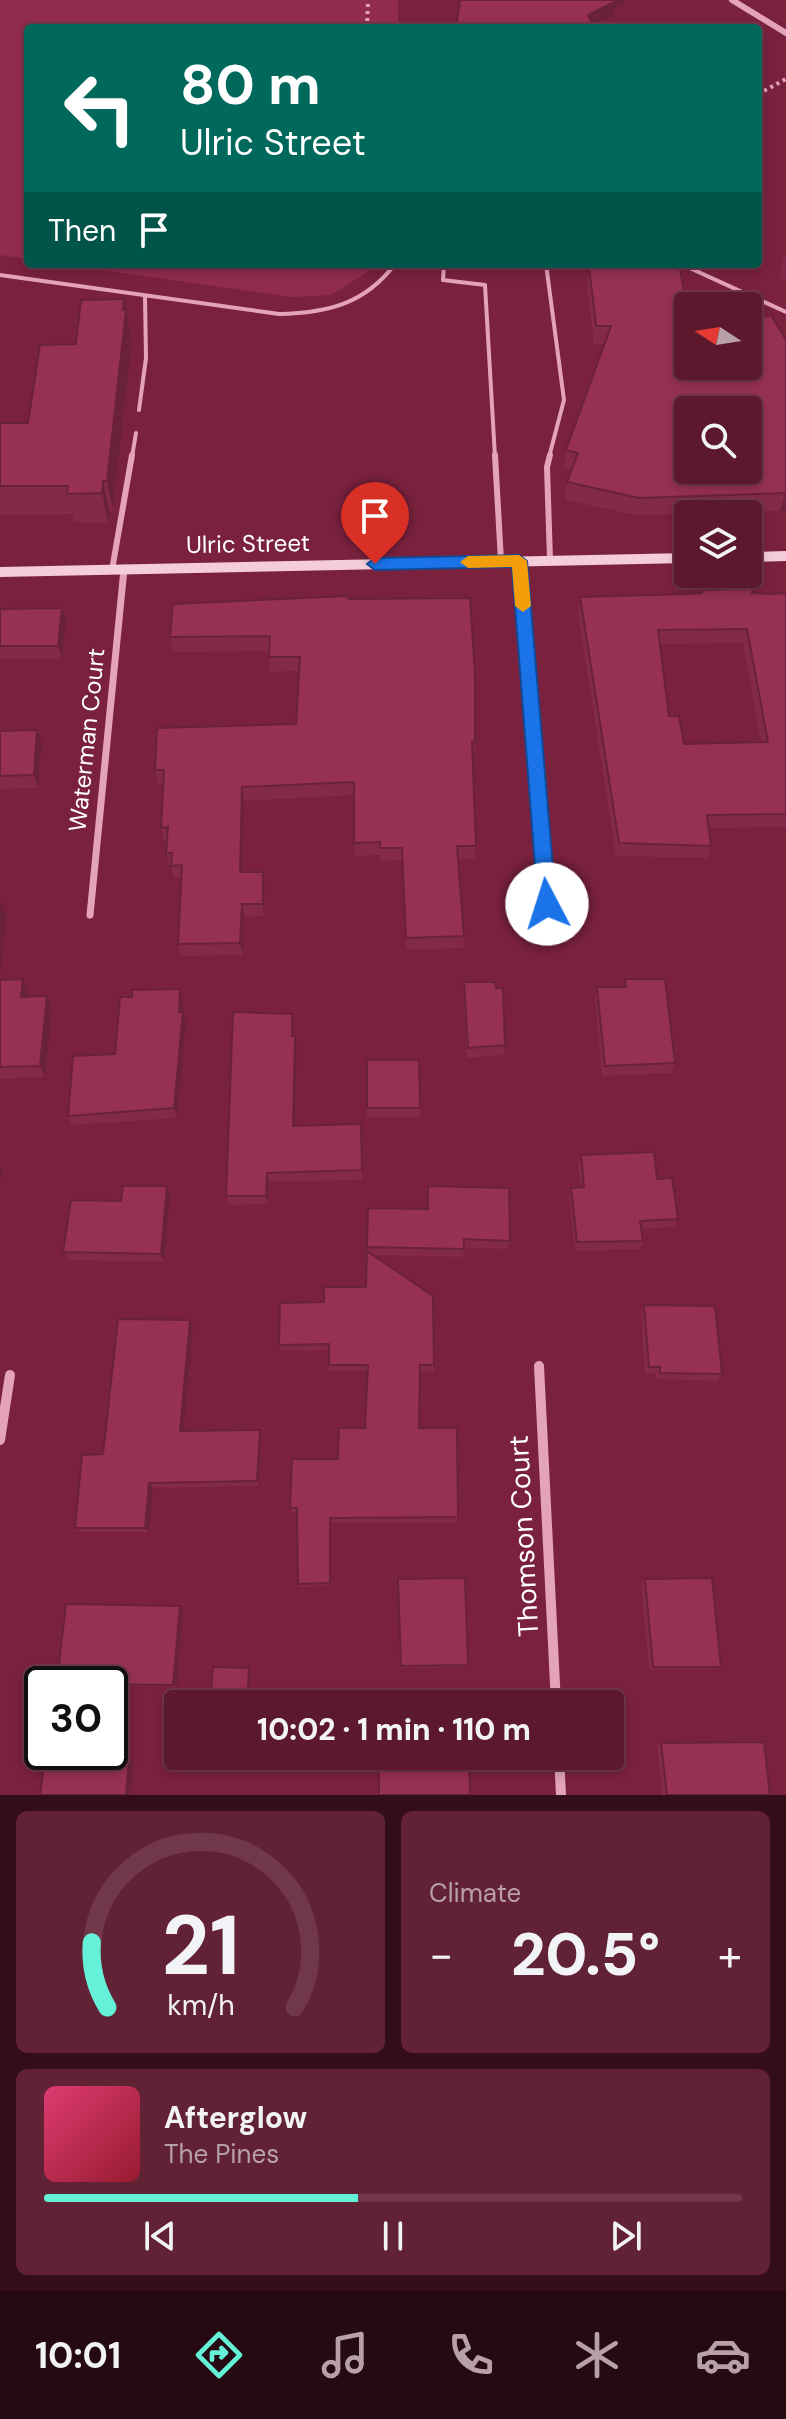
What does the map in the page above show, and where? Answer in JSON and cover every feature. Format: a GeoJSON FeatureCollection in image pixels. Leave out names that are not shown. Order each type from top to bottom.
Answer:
{"type":"FeatureCollection","features":[{"type":"Feature","properties":{"kind":"main road"},"geometry":{"type":"LineString","coordinates":[[762,557],[786,556]]}},
{"type":"Feature","properties":{"kind":"main road","name":"Ulric Street"},"geometry":{"type":"LineString","coordinates":[[0,572],[674,558]]}},
{"type":"Feature","properties":{"kind":"street"},"geometry":{"type":"LineString","coordinates":[[732,0],[786,33]]}},
{"type":"Feature","properties":{"kind":"street"},"geometry":{"type":"LineString","coordinates":[[519,561],[547,904]]}},
{"type":"Feature","properties":{"kind":"street","name":"Waterman Court"},"geometry":{"type":"LineString","coordinates":[[90,915],[118,569]]}},
{"type":"Feature","properties":{"kind":"street","name":"Thomson Court"},"geometry":{"type":"LineString","coordinates":[[539,1366],[555,1690]]}},
{"type":"Feature","properties":{"kind":"street"},"geometry":{"type":"LineString","coordinates":[[0,1440],[10,1375]]}},
{"type":"Feature","properties":{"kind":"street"},"geometry":{"type":"LineString","coordinates":[[560,1770],[561,1795]]}},
{"type":"Feature","properties":{"kind":"lane"},"geometry":{"type":"LineString","coordinates":[[0,275],[145,297],[279,314],[307,314],[357,300],[382,285],[393,268]]}},
{"type":"Feature","properties":{"kind":"lane"},"geometry":{"type":"LineString","coordinates":[[444,268],[443,280],[485,285],[501,561]]}},
{"type":"Feature","properties":{"kind":"lane"},"geometry":{"type":"LineString","coordinates":[[547,268],[564,400],[547,467],[550,560]]}},
{"type":"Feature","properties":{"kind":"lane"},"geometry":{"type":"LineString","coordinates":[[690,268],[786,312]]}},
{"type":"Feature","properties":{"kind":"lane"},"geometry":{"type":"LineString","coordinates":[[139,410],[146,358],[145,297]]}},
{"type":"Feature","properties":{"kind":"lane"},"geometry":{"type":"LineString","coordinates":[[118,569],[136,433]]}},
{"type":"Feature","properties":{"kind":"path"},"geometry":{"type":"LineString","coordinates":[[367,24],[368,0]]}},
{"type":"Feature","properties":{"kind":"path"},"geometry":{"type":"LineString","coordinates":[[762,92],[786,79]]}},
{"type":"Feature","properties":{"kind":"shaded area"},"geometry":{"type":"Polygon","coordinates":[[[0,0],[398,0],[398,24],[24,24],[24,258],[0,255],[0,0]]]}},
{"type":"Feature","properties":{"kind":"shaded area"},"geometry":{"type":"Polygon","coordinates":[[[88,268],[374,268],[331,295],[291,297],[88,268]]]}},
{"type":"Feature","properties":{"kind":"building"},"geometry":{"type":"Polygon","coordinates":[[[460,0],[616,1],[588,15],[592,24],[457,24],[460,0]]]}},
{"type":"Feature","properties":{"kind":"building"},"geometry":{"type":"Polygon","coordinates":[[[589,268],[680,268],[684,292],[674,292],[674,380],[762,380],[762,317],[771,315],[786,340],[786,493],[639,498],[567,482],[578,453],[566,450],[611,326],[596,326],[589,268]]]}},
{"type":"Feature","properties":{"kind":"building"},"geometry":{"type":"Polygon","coordinates":[[[124,299],[123,310],[126,310],[107,481],[103,481],[102,493],[67,494],[68,486],[0,486],[0,423],[28,423],[40,345],[76,344],[81,300],[124,299]]]}},
{"type":"Feature","properties":{"kind":"building"},"geometry":{"type":"Polygon","coordinates":[[[752,589],[752,593],[786,593],[786,814],[707,815],[711,846],[619,843],[580,597],[687,594],[702,593],[701,590],[752,589]],[[747,629],[658,630],[669,716],[679,716],[684,744],[768,742],[747,629]]]}},
{"type":"Feature","properties":{"kind":"building"},"geometry":{"type":"Polygon","coordinates":[[[348,596],[349,599],[470,598],[475,675],[475,742],[472,742],[476,846],[457,846],[464,936],[406,938],[402,848],[380,848],[380,842],[354,843],[354,782],[242,787],[240,872],[263,872],[263,904],[242,904],[240,943],[178,944],[182,865],[171,866],[172,853],[166,853],[168,827],[161,828],[164,770],[155,770],[157,728],[296,724],[300,657],[269,657],[270,636],[170,637],[173,604],[348,596]]]}},
{"type":"Feature","properties":{"kind":"building"},"geometry":{"type":"Polygon","coordinates":[[[62,608],[58,646],[0,646],[0,609],[62,608]]]}},
{"type":"Feature","properties":{"kind":"building"},"geometry":{"type":"Polygon","coordinates":[[[37,730],[34,775],[0,776],[0,731],[37,730]]]}},
{"type":"Feature","properties":{"kind":"building"},"geometry":{"type":"Polygon","coordinates":[[[23,979],[21,997],[47,996],[40,1066],[0,1067],[0,980],[23,979]]]}},
{"type":"Feature","properties":{"kind":"building"},"geometry":{"type":"Polygon","coordinates":[[[625,979],[665,979],[675,1063],[605,1066],[597,987],[626,987],[625,979]]]}},
{"type":"Feature","properties":{"kind":"building"},"geometry":{"type":"Polygon","coordinates":[[[464,982],[495,982],[496,988],[503,988],[505,1045],[468,1048],[464,982]]]}},
{"type":"Feature","properties":{"kind":"building"},"geometry":{"type":"Polygon","coordinates":[[[180,989],[179,1012],[183,1012],[174,1108],[68,1116],[73,1056],[115,1054],[120,997],[132,997],[132,990],[180,989]]]}},
{"type":"Feature","properties":{"kind":"building"},"geometry":{"type":"Polygon","coordinates":[[[233,1012],[292,1014],[292,1036],[295,1036],[293,1126],[361,1124],[362,1170],[267,1173],[266,1196],[226,1196],[233,1012]]]}},
{"type":"Feature","properties":{"kind":"building"},"geometry":{"type":"Polygon","coordinates":[[[367,1060],[419,1060],[420,1108],[367,1108],[367,1060]]]}},
{"type":"Feature","properties":{"kind":"building"},"geometry":{"type":"Polygon","coordinates":[[[654,1152],[657,1179],[672,1178],[678,1219],[640,1221],[643,1241],[577,1242],[571,1188],[584,1187],[581,1155],[654,1152]]]}},
{"type":"Feature","properties":{"kind":"building"},"geometry":{"type":"Polygon","coordinates":[[[123,1186],[167,1186],[161,1254],[63,1252],[71,1200],[121,1201],[123,1186]]]}},
{"type":"Feature","properties":{"kind":"building"},"geometry":{"type":"Polygon","coordinates":[[[428,1186],[509,1188],[510,1241],[464,1239],[464,1249],[367,1247],[368,1208],[428,1209],[428,1186]]]}},
{"type":"Feature","properties":{"kind":"building"},"geometry":{"type":"Polygon","coordinates":[[[367,1251],[433,1296],[434,1365],[420,1365],[419,1428],[457,1428],[458,1517],[330,1518],[330,1583],[298,1584],[297,1508],[290,1508],[292,1459],[338,1459],[339,1428],[365,1428],[368,1365],[329,1365],[329,1344],[279,1345],[280,1303],[324,1302],[324,1287],[366,1287],[367,1251]]]}},
{"type":"Feature","properties":{"kind":"building"},"geometry":{"type":"Polygon","coordinates":[[[644,1305],[715,1306],[722,1374],[660,1373],[660,1367],[649,1367],[644,1305]]]}},
{"type":"Feature","properties":{"kind":"building"},"geometry":{"type":"Polygon","coordinates":[[[118,1319],[190,1320],[180,1431],[260,1430],[257,1481],[149,1483],[145,1528],[75,1528],[82,1455],[103,1454],[118,1319]]]}},
{"type":"Feature","properties":{"kind":"building"},"geometry":{"type":"Polygon","coordinates":[[[465,1578],[468,1665],[401,1666],[398,1579],[465,1578]]]}},
{"type":"Feature","properties":{"kind":"building"},"geometry":{"type":"Polygon","coordinates":[[[712,1578],[721,1667],[653,1667],[645,1579],[712,1578]]]}},
{"type":"Feature","properties":{"kind":"building"},"geometry":{"type":"Polygon","coordinates":[[[66,1604],[180,1606],[173,1685],[128,1685],[128,1666],[59,1666],[66,1604]]]}},
{"type":"Feature","properties":{"kind":"building"},"geometry":{"type":"Polygon","coordinates":[[[213,1667],[249,1668],[248,1690],[211,1690],[213,1667]]]}},
{"type":"Feature","properties":{"kind":"building"},"geometry":{"type":"Polygon","coordinates":[[[764,1742],[770,1795],[667,1795],[661,1743],[764,1742]]]}},
{"type":"Feature","properties":{"kind":"building"},"geometry":{"type":"Polygon","coordinates":[[[129,1760],[126,1795],[40,1795],[43,1770],[128,1770],[129,1760]]]}},
{"type":"Feature","properties":{"kind":"building"},"geometry":{"type":"Polygon","coordinates":[[[379,1770],[469,1770],[470,1795],[379,1795],[379,1770]]]}},
{"type":"Feature","properties":{"kind":"slow traffic"},"geometry":{"type":"LineString","coordinates":[[468,562],[519,561],[523,606]]}},
{"type":"Feature","properties":{"kind":"route"},"geometry":{"type":"LineString","coordinates":[[375,564],[519,561],[547,904]]}}]}
